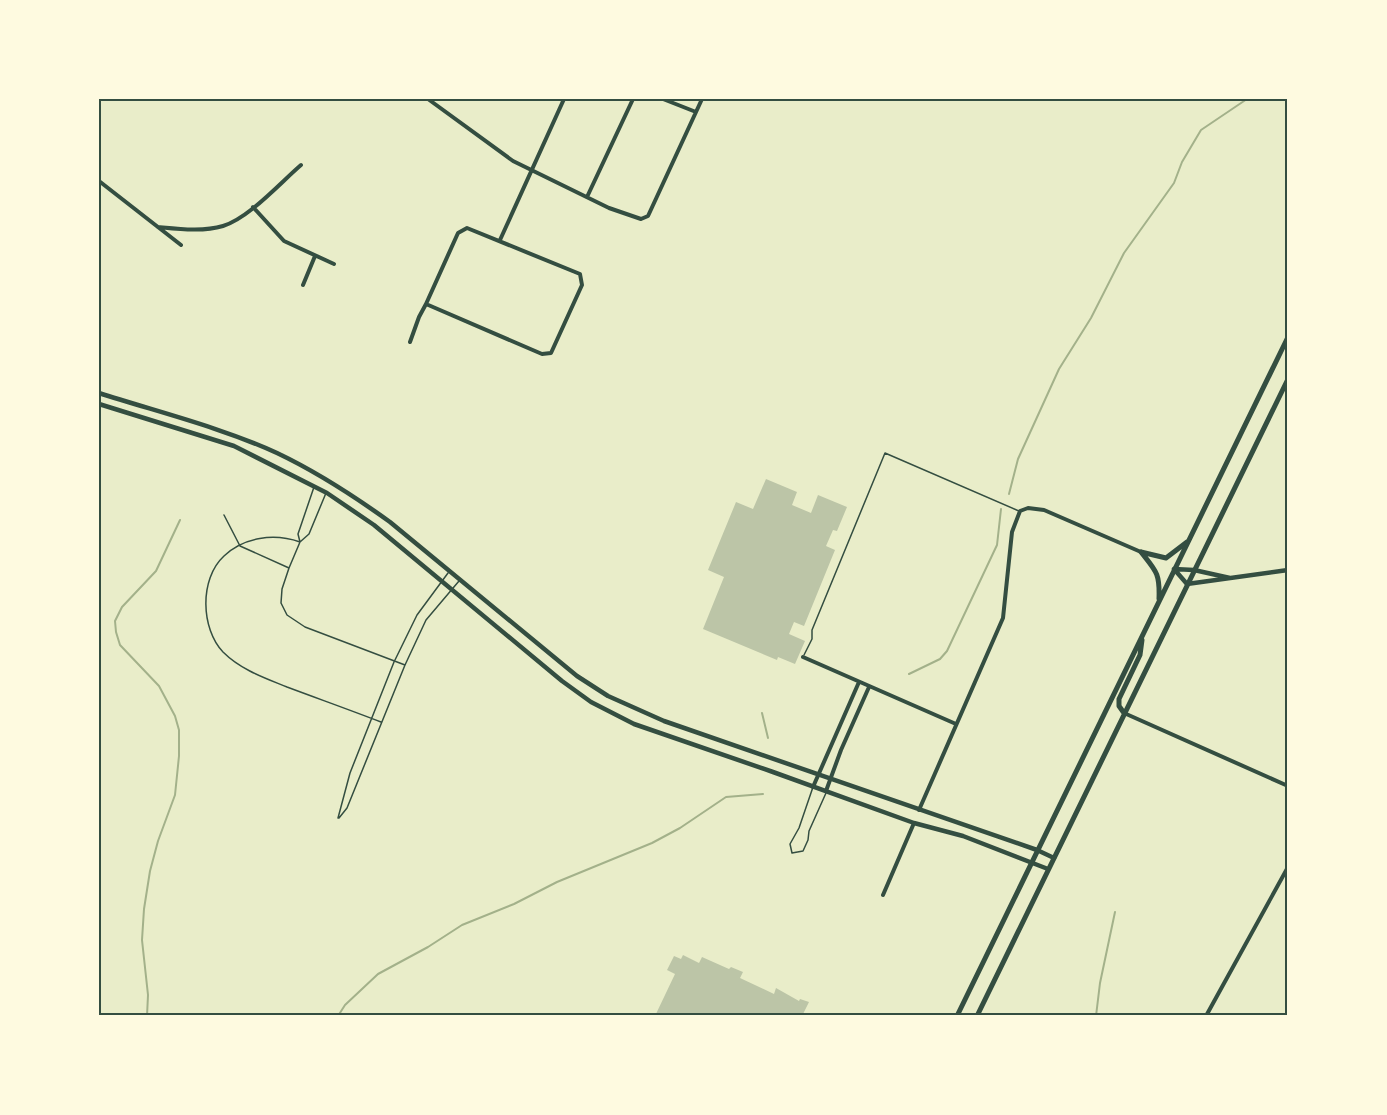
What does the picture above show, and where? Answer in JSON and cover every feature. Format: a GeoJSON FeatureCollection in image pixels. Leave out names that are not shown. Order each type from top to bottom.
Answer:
{"type":"FeatureCollection","features":[{"type":"Feature","properties":{"kind":"main road"},"geometry":{"type":"LineString","coordinates":[[957,1016],[1288,337]]}},
{"type":"Feature","properties":{"kind":"main road"},"geometry":{"type":"LineString","coordinates":[[977,1016],[1288,379]]}},
{"type":"Feature","properties":{"kind":"main road"},"geometry":{"type":"LineString","coordinates":[[99,393],[238,437],[310,470],[363,502],[577,676],[608,696],[664,721],[1037,850],[1054,858]]}},
{"type":"Feature","properties":{"kind":"main road"},"geometry":{"type":"LineString","coordinates":[[99,404],[234,446],[327,493],[375,525],[562,681],[610,712],[634,724],[914,823],[963,836],[1048,869]]}},
{"type":"Feature","properties":{"kind":"main road"},"geometry":{"type":"LineString","coordinates":[[1141,552],[1166,558],[1188,542]]}},
{"type":"Feature","properties":{"kind":"main road"},"geometry":{"type":"LineString","coordinates":[[1141,552],[1155,567],[1159,580],[1159,601]]}},
{"type":"Feature","properties":{"kind":"main road"},"geometry":{"type":"LineString","coordinates":[[1174,569],[1194,570],[1233,578]]}},
{"type":"Feature","properties":{"kind":"main road"},"geometry":{"type":"LineString","coordinates":[[1174,569],[1187,584]]}},
{"type":"Feature","properties":{"kind":"main road"},"geometry":{"type":"LineString","coordinates":[[1187,584],[1288,570]]}},
{"type":"Feature","properties":{"kind":"main road"},"geometry":{"type":"LineString","coordinates":[[1124,713],[1119,706],[1119,699],[1140,655],[1144,632]]}},
{"type":"Feature","properties":{"kind":"street"},"geometry":{"type":"LineString","coordinates":[[428,99],[513,161],[632,217],[641,219],[648,216],[702,99]]}},
{"type":"Feature","properties":{"kind":"street"},"geometry":{"type":"LineString","coordinates":[[500,241],[564,99]]}},
{"type":"Feature","properties":{"kind":"street"},"geometry":{"type":"LineString","coordinates":[[588,197],[633,99]]}},
{"type":"Feature","properties":{"kind":"street"},"geometry":{"type":"LineString","coordinates":[[663,99],[696,112]]}},
{"type":"Feature","properties":{"kind":"street"},"geometry":{"type":"LineString","coordinates":[[158,227],[194,229],[219,227],[240,218],[301,165]]}},
{"type":"Feature","properties":{"kind":"street"},"geometry":{"type":"LineString","coordinates":[[99,181],[181,245]]}},
{"type":"Feature","properties":{"kind":"street"},"geometry":{"type":"LineString","coordinates":[[253,207],[284,241],[334,264]]}},
{"type":"Feature","properties":{"kind":"street"},"geometry":{"type":"LineString","coordinates":[[410,342],[418,317],[458,233],[463,229],[467,228],[575,271],[582,279],[582,285],[551,353],[542,354],[426,304]]}},
{"type":"Feature","properties":{"kind":"street"},"geometry":{"type":"LineString","coordinates":[[303,285],[315,256]]}},
{"type":"Feature","properties":{"kind":"street"},"geometry":{"type":"LineString","coordinates":[[920,810],[1003,618],[1012,532],[1020,511],[1028,508],[1044,510],[1141,552]]}},
{"type":"Feature","properties":{"kind":"street"},"geometry":{"type":"LineString","coordinates":[[802,657],[956,724]]}},
{"type":"Feature","properties":{"kind":"street"},"geometry":{"type":"LineString","coordinates":[[813,787],[859,682]]}},
{"type":"Feature","properties":{"kind":"street"},"geometry":{"type":"LineString","coordinates":[[826,791],[869,687]]}},
{"type":"Feature","properties":{"kind":"street"},"geometry":{"type":"LineString","coordinates":[[1124,713],[1288,786]]}},
{"type":"Feature","properties":{"kind":"street"},"geometry":{"type":"LineString","coordinates":[[839,728],[849,732]]}},
{"type":"Feature","properties":{"kind":"street"},"geometry":{"type":"LineString","coordinates":[[882,896],[914,823]]}},
{"type":"Feature","properties":{"kind":"street"},"geometry":{"type":"LineString","coordinates":[[1206,1016],[1288,867]]}},
{"type":"Feature","properties":{"kind":"lane"},"geometry":{"type":"LineString","coordinates":[[802,657],[812,639],[812,630],[885,453],[1020,511]]}},
{"type":"Feature","properties":{"kind":"lane"},"geometry":{"type":"LineString","coordinates":[[300,542],[298,534],[315,486]]}},
{"type":"Feature","properties":{"kind":"lane"},"geometry":{"type":"LineString","coordinates":[[327,493],[309,534],[300,542],[289,568],[282,589],[281,603],[288,615],[305,627],[405,665]]}},
{"type":"Feature","properties":{"kind":"lane"},"geometry":{"type":"LineString","coordinates":[[224,515],[240,546],[289,568]]}},
{"type":"Feature","properties":{"kind":"lane"},"geometry":{"type":"LineString","coordinates":[[300,542],[289,538],[256,538],[223,556],[208,585],[205,607],[213,638],[223,652],[248,671],[381,722]]}},
{"type":"Feature","properties":{"kind":"lane"},"geometry":{"type":"LineString","coordinates":[[449,572],[417,615],[394,662],[350,773],[339,819],[347,808],[381,722],[426,620],[459,581]]}},
{"type":"Feature","properties":{"kind":"lane"},"geometry":{"type":"LineString","coordinates":[[813,787],[799,828],[790,844],[792,853],[803,851],[826,791]]}},
{"type":"Feature","properties":{"kind":"building"},"geometry":{"type":"Polygon","coordinates":[[[766,479],[797,492],[792,505],[811,513],[818,495],[847,507],[837,531],[833,530],[826,546],[835,550],[804,626],[794,622],[789,634],[805,641],[795,664],[778,657],[777,660],[703,629],[724,577],[708,570],[736,502],[753,509],[766,479]]]}},
{"type":"Feature","properties":{"kind":"building"},"geometry":{"type":"Polygon","coordinates":[[[683,955],[699,963],[702,957],[729,969],[731,967],[743,972],[740,978],[774,994],[776,988],[799,1001],[800,999],[809,1002],[802,1016],[655,1016],[675,974],[667,970],[674,956],[681,959],[683,955]]]}},
{"type":"Feature","properties":{"kind":"waterway"},"geometry":{"type":"LineString","coordinates":[[1009,494],[1018,459],[1059,369],[1091,318],[1124,253],[1174,183],[1182,162],[1201,130],[1247,99]]}},
{"type":"Feature","properties":{"kind":"waterway"},"geometry":{"type":"LineString","coordinates":[[909,674],[940,659],[947,651],[997,545],[1001,509]]}},
{"type":"Feature","properties":{"kind":"waterway"},"geometry":{"type":"LineString","coordinates":[[147,1016],[148,995],[142,940],[144,909],[158,841],[175,795],[179,730],[175,716],[159,686],[120,645],[115,621],[122,607],[156,571],[180,520]]}},
{"type":"Feature","properties":{"kind":"waterway"},"geometry":{"type":"LineString","coordinates":[[762,713],[768,738]]}},
{"type":"Feature","properties":{"kind":"waterway"},"geometry":{"type":"LineString","coordinates":[[338,1016],[345,1005],[378,974],[428,947],[462,925],[514,904],[557,882],[652,843],[680,828],[726,797],[763,794]]}},
{"type":"Feature","properties":{"kind":"waterway"},"geometry":{"type":"LineString","coordinates":[[1096,1016],[1100,983],[1115,912]]}}]}
